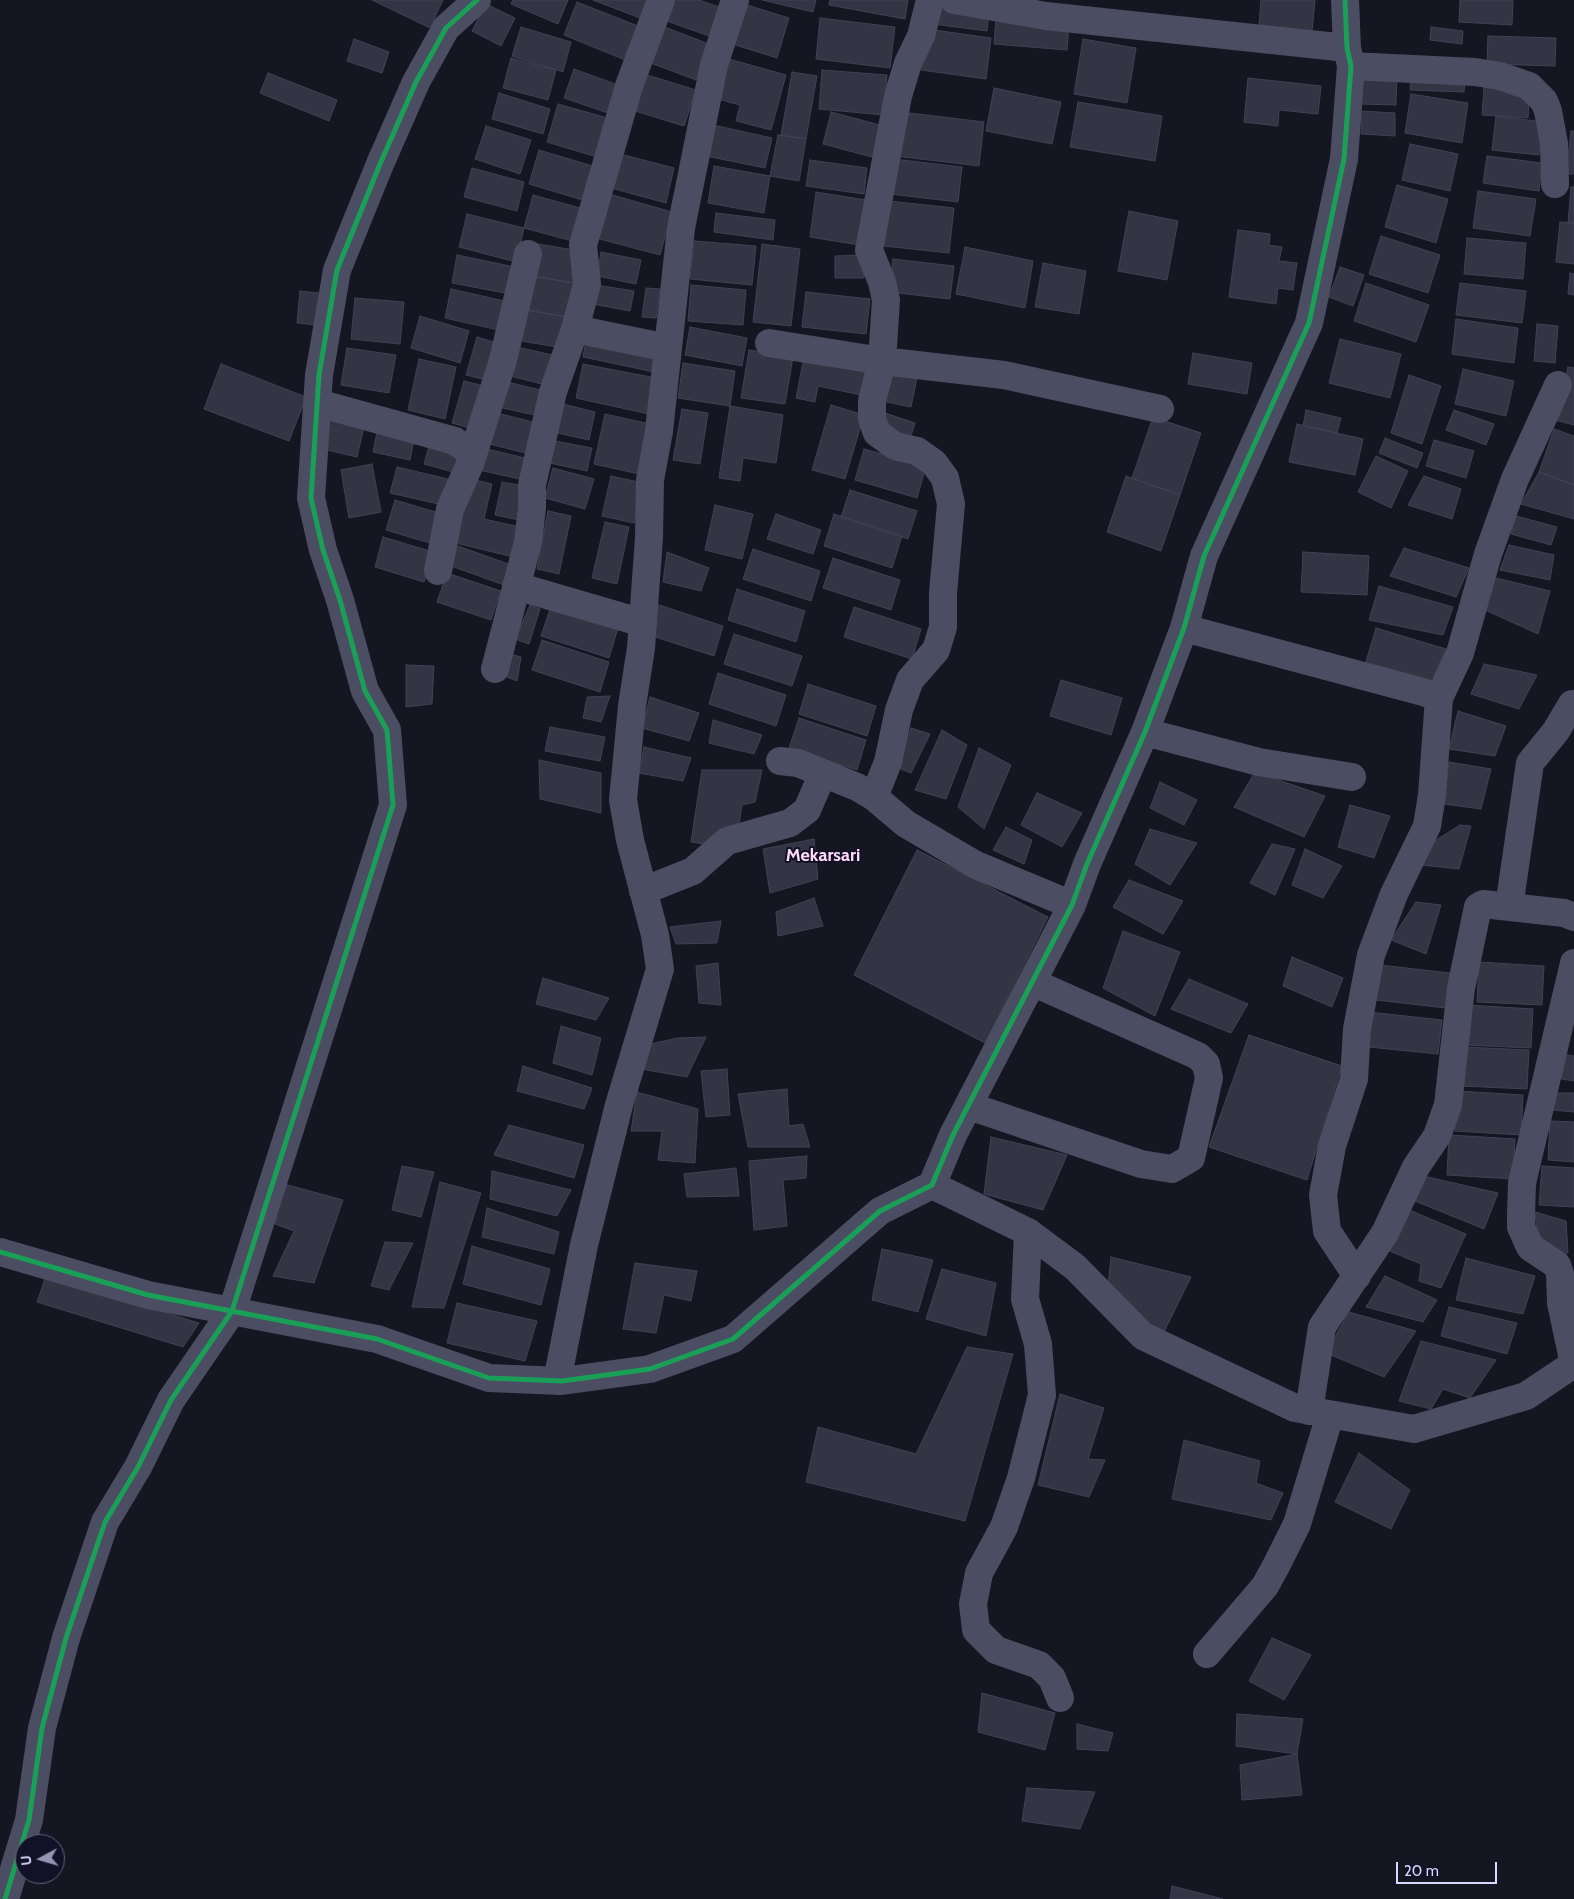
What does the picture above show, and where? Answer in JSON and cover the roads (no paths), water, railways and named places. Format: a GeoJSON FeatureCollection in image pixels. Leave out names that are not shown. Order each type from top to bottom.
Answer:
{"type":"FeatureCollection","features":[{"type":"Feature","properties":{"kind":"street"},"geometry":{"type":"LineString","coordinates":[[5,1899],[29,1820],[42,1728],[66,1638],[105,1522],[138,1467],[171,1400],[232,1311],[393,805],[387,730],[365,691],[340,600],[323,550],[311,498],[319,375],[337,270],[416,82],[446,28],[477,0]]}},
{"type":"Feature","properties":{"kind":"street"},"geometry":{"type":"LineString","coordinates":[[494,669],[528,542],[532,508],[532,485],[553,392],[575,329],[587,284],[583,245],[629,86],[661,0]]}},
{"type":"Feature","properties":{"kind":"street"},"geometry":{"type":"LineString","coordinates":[[557,1381],[584,1245],[619,1105],[660,969],[655,935],[630,840],[623,800],[642,623],[649,538],[650,480],[659,430],[681,228],[695,149],[714,65],[735,0]]}},
{"type":"Feature","properties":{"kind":"street"},"geometry":{"type":"LineString","coordinates":[[874,797],[888,762],[898,710],[910,680],[936,650],[944,626],[943,593],[951,504],[945,478],[934,463],[917,452],[895,446],[877,433],[872,419],[872,401],[882,361],[886,300],[882,282],[869,250],[898,96],[908,63],[921,36],[930,0]]}},
{"type":"Feature","properties":{"kind":"street"},"geometry":{"type":"LineString","coordinates":[[954,0],[1046,16],[1500,76],[1529,86],[1544,101],[1548,111],[1554,143],[1555,184]]}},
{"type":"Feature","properties":{"kind":"street"},"geometry":{"type":"LineString","coordinates":[[0,1252],[148,1294],[377,1339],[489,1378],[557,1381],[650,1369],[733,1339],[880,1211],[932,1185],[953,1135],[1034,983],[1072,906],[1087,864],[1145,732],[1184,628],[1204,556],[1309,322],[1344,159],[1349,57],[1345,0]]}},
{"type":"Feature","properties":{"kind":"street"},"geometry":{"type":"LineString","coordinates":[[438,571],[450,509],[473,454],[503,360],[528,254]]}},
{"type":"Feature","properties":{"kind":"street"},"geometry":{"type":"LineString","coordinates":[[575,329],[668,348]]}},
{"type":"Feature","properties":{"kind":"street"},"geometry":{"type":"LineString","coordinates":[[769,343],[882,361],[1004,375],[1160,409]]}},
{"type":"Feature","properties":{"kind":"street"},"geometry":{"type":"LineString","coordinates":[[1356,1276],[1326,1230],[1323,1195],[1332,1146],[1354,1079],[1357,1029],[1372,955],[1394,894],[1427,826],[1432,795],[1438,698],[1460,653],[1488,554],[1515,479],[1558,385]]}},
{"type":"Feature","properties":{"kind":"street"},"geometry":{"type":"LineString","coordinates":[[318,403],[455,441],[473,454]]}},
{"type":"Feature","properties":{"kind":"street"},"geometry":{"type":"LineString","coordinates":[[516,586],[642,623]]}},
{"type":"Feature","properties":{"kind":"street"},"geometry":{"type":"LineString","coordinates":[[1184,628],[1423,692],[1438,698]]}},
{"type":"Feature","properties":{"kind":"street"},"geometry":{"type":"LineString","coordinates":[[1509,907],[1530,763],[1556,731],[1572,704]]}},
{"type":"Feature","properties":{"kind":"street"},"geometry":{"type":"LineString","coordinates":[[1145,732],[1259,762],[1352,776]]}},
{"type":"Feature","properties":{"kind":"street"},"geometry":{"type":"LineString","coordinates":[[780,761],[798,763],[857,787],[874,797],[906,824],[976,865],[1072,906]]}},
{"type":"Feature","properties":{"kind":"street"},"geometry":{"type":"LineString","coordinates":[[643,891],[693,871],[728,840],[790,823],[806,810],[823,773]]}},
{"type":"Feature","properties":{"kind":"street"},"geometry":{"type":"LineString","coordinates":[[1207,1654],[1265,1586],[1297,1524],[1320,1413],[1322,1327],[1385,1233],[1416,1168],[1437,1136],[1448,1105],[1461,988],[1478,907],[1482,904],[1564,913],[1574,917]]}},
{"type":"Feature","properties":{"kind":"street"},"geometry":{"type":"LineString","coordinates":[[932,1185],[1028,1232],[1075,1267],[1143,1336],[1295,1408],[1414,1429],[1526,1396],[1574,1364],[1561,1303],[1560,1274],[1557,1265],[1530,1246],[1521,1227],[1522,1183],[1574,963]]}},
{"type":"Feature","properties":{"kind":"street"},"geometry":{"type":"LineString","coordinates":[[969,1106],[1141,1164],[1172,1169],[1191,1158],[1209,1078],[1206,1064],[1198,1056],[1034,983]]}},
{"type":"Feature","properties":{"kind":"street"},"geometry":{"type":"LineString","coordinates":[[1028,1232],[1025,1299],[1038,1344],[1042,1395],[1021,1478],[1004,1527],[979,1573],[973,1604],[976,1630],[996,1650],[1039,1665],[1052,1678],[1060,1698]]}},
{"type":"Feature","properties":{"kind":"district","name":"Mekarsari"},"geometry":{"type":"Point","coordinates":[823,856]}}]}
